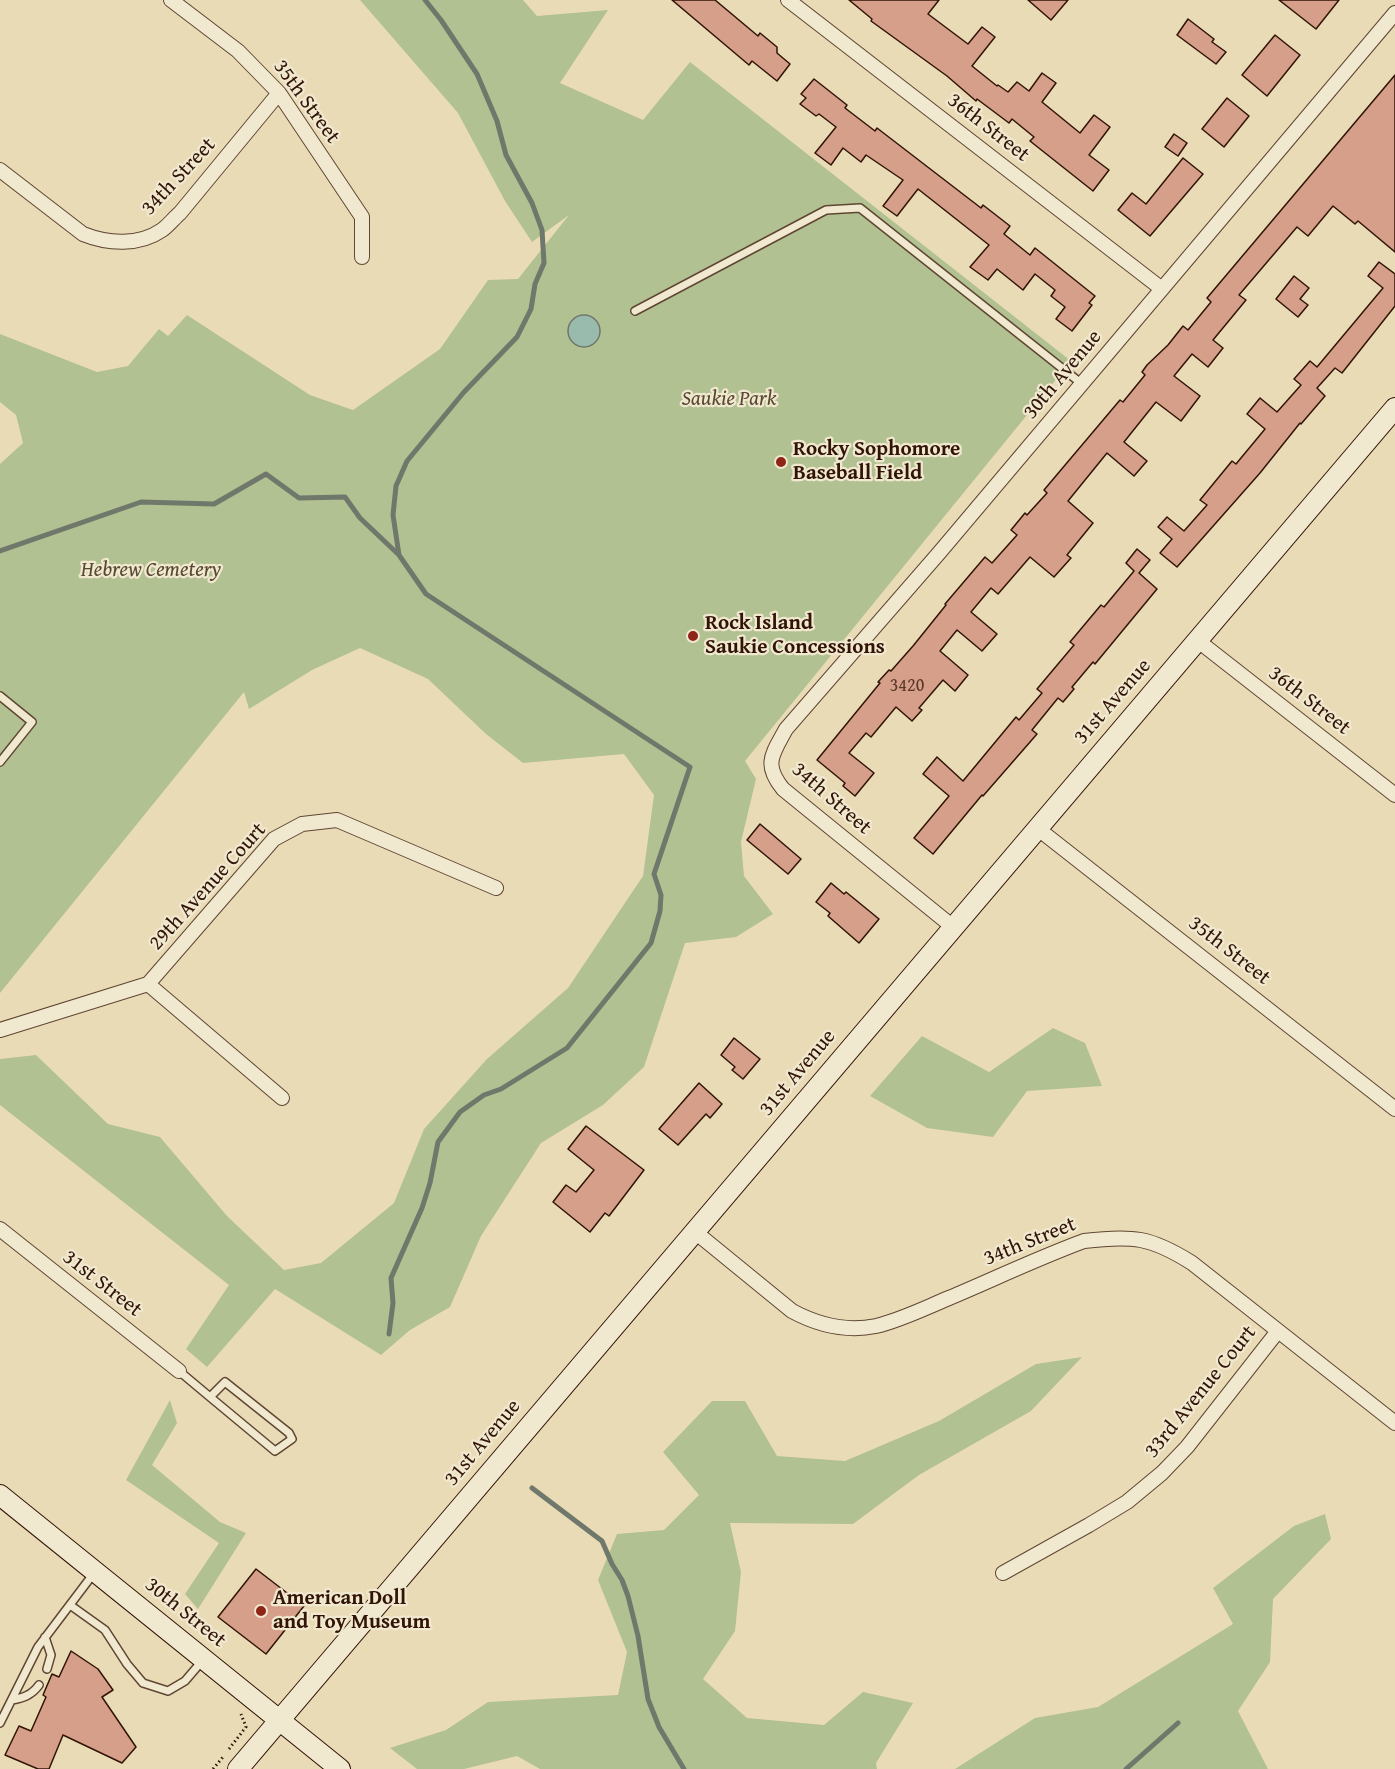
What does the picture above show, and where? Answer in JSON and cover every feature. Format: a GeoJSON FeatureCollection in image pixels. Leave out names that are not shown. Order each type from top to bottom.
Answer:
{"type":"FeatureCollection","features":[{"type":"Feature","properties":{"kind":"street","name":"35th Street"},"geometry":{"type":"LineString","coordinates":[[171,0],[238,51],[279,93],[362,217],[362,257]]}},
{"type":"Feature","properties":{"kind":"street","name":"36th Street"},"geometry":{"type":"LineString","coordinates":[[788,0],[1162,290]]}},
{"type":"Feature","properties":{"kind":"street","name":"30th Avenue"},"geometry":{"type":"LineString","coordinates":[[770,767],[786,729],[1162,290],[1395,13]]}},
{"type":"Feature","properties":{"kind":"street","name":"34th Street"},"geometry":{"type":"LineString","coordinates":[[0,170],[83,234],[98,240],[116,242],[151,236],[163,229],[180,213],[279,93]]}},
{"type":"Feature","properties":{"kind":"street","name":"31st Avenue"},"geometry":{"type":"LineString","coordinates":[[239,1769],[279,1719],[1395,408]]}},
{"type":"Feature","properties":{"kind":"street","name":"36th Street"},"geometry":{"type":"LineString","coordinates":[[1197,640],[1395,795]]}},
{"type":"Feature","properties":{"kind":"street","name":"34th Street"},"geometry":{"type":"LineString","coordinates":[[770,767],[773,777],[783,789],[953,927]]}},
{"type":"Feature","properties":{"kind":"street","name":"29th Avenue Court"},"geometry":{"type":"LineString","coordinates":[[148,984],[274,839],[302,824],[337,820],[496,888]]}},
{"type":"Feature","properties":{"kind":"street","name":"35th Street"},"geometry":{"type":"LineString","coordinates":[[1037,828],[1395,1109]]}},
{"type":"Feature","properties":{"kind":"street"},"geometry":{"type":"LineString","coordinates":[[0,1030],[148,984],[282,1098]]}},
{"type":"Feature","properties":{"kind":"street","name":"31st Street"},"geometry":{"type":"LineString","coordinates":[[0,1229],[179,1371]]}},
{"type":"Feature","properties":{"kind":"street","name":"34th Street"},"geometry":{"type":"LineString","coordinates":[[694,1231],[792,1311],[827,1326],[849,1328],[875,1326],[916,1312],[1084,1241],[1119,1237],[1146,1239],[1172,1250],[1192,1263],[1395,1423]]}},
{"type":"Feature","properties":{"kind":"street","name":"33rd Avenue Court"},"geometry":{"type":"LineString","coordinates":[[1003,1573],[1126,1502],[1162,1473],[1187,1447],[1278,1331]]}},
{"type":"Feature","properties":{"kind":"street","name":"30th Street"},"geometry":{"type":"LineString","coordinates":[[0,1495],[340,1769]]}},
{"type":"Feature","properties":{"kind":"lane"},"geometry":{"type":"LineString","coordinates":[[634,311],[826,210],[860,208],[1082,384]]}},
{"type":"Feature","properties":{"kind":"lane"},"geometry":{"type":"LineString","coordinates":[[0,696],[32,722],[0,762]]}},
{"type":"Feature","properties":{"kind":"lane"},"geometry":{"type":"LineString","coordinates":[[179,1371],[210,1397],[275,1451],[292,1439],[289,1433],[225,1382],[210,1397]]}},
{"type":"Feature","properties":{"kind":"lane"},"geometry":{"type":"LineString","coordinates":[[0,1723],[38,1647],[95,1572]]}},
{"type":"Feature","properties":{"kind":"lane"},"geometry":{"type":"LineString","coordinates":[[70,1605],[105,1630],[127,1664],[143,1683],[150,1686],[168,1691],[185,1682],[204,1659]]}},
{"type":"Feature","properties":{"kind":"lane"},"geometry":{"type":"LineString","coordinates":[[45,1637],[51,1655],[47,1670]]}},
{"type":"Feature","properties":{"kind":"lane"},"geometry":{"type":"LineString","coordinates":[[12,1700],[24,1698],[35,1691],[39,1685]]}},
{"type":"Feature","properties":{"kind":"path"},"geometry":{"type":"LineString","coordinates":[[213,1769],[246,1727],[235,1707]]}},
{"type":"Feature","properties":{"kind":"green space"},"geometry":{"type":"Polygon","coordinates":[[[360,0],[523,0],[537,16],[608,10],[560,83],[643,120],[690,62],[1071,361],[745,761],[756,779],[741,842],[744,876],[773,914],[736,937],[685,943],[644,1067],[603,1105],[541,1143],[481,1236],[450,1307],[410,1330],[381,1355],[275,1289],[207,1367],[186,1349],[229,1285],[0,1105],[0,1059],[36,1055],[108,1124],[160,1137],[227,1216],[284,1270],[321,1263],[394,1203],[424,1129],[487,1059],[568,988],[643,876],[654,795],[624,754],[523,763],[486,734],[428,679],[360,648],[312,670],[249,709],[244,692],[0,993],[0,464],[23,443],[16,415],[0,402],[0,334],[97,372],[128,366],[159,329],[168,336],[187,315],[310,395],[353,410],[440,349],[488,280],[518,279],[569,215],[532,242],[505,201],[458,113],[360,0]]]}},
{"type":"Feature","properties":{"kind":"green space"},"geometry":{"type":"Polygon","coordinates":[[[1053,1028],[1085,1043],[1102,1086],[1027,1091],[993,1137],[927,1128],[870,1096],[922,1036],[989,1072],[1053,1028]]]}},
{"type":"Feature","properties":{"kind":"green space"},"geometry":{"type":"Polygon","coordinates":[[[1082,1357],[1031,1411],[919,1475],[853,1524],[730,1523],[741,1572],[735,1631],[703,1679],[747,1718],[824,1725],[863,1692],[913,1703],[876,1763],[877,1769],[540,1769],[517,1756],[464,1769],[417,1769],[390,1748],[446,1730],[488,1702],[618,1695],[627,1652],[598,1580],[617,1534],[664,1530],[699,1495],[663,1452],[712,1401],[745,1401],[777,1456],[845,1461],[939,1421],[1036,1364],[1082,1357]]]}},
{"type":"Feature","properties":{"kind":"green space"},"geometry":{"type":"Polygon","coordinates":[[[170,1400],[177,1423],[152,1465],[220,1522],[246,1533],[198,1609],[185,1594],[219,1543],[126,1480],[170,1400]]]}},
{"type":"Feature","properties":{"kind":"green space"},"geometry":{"type":"Polygon","coordinates":[[[1325,1514],[1331,1539],[1273,1599],[1270,1662],[1238,1711],[1268,1769],[955,1769],[1035,1718],[1098,1707],[1233,1624],[1213,1588],[1294,1526],[1325,1514]]]}},
{"type":"Feature","properties":{"kind":"shaded area"},"geometry":{"type":"Polygon","coordinates":[[[584,315],[595,320],[600,331],[595,342],[584,347],[573,342],[568,331],[573,320],[584,315]]]}},
{"type":"Feature","properties":{"kind":"building"},"geometry":{"type":"Polygon","coordinates":[[[672,0],[715,0],[758,36],[760,33],[777,47],[777,53],[790,64],[777,81],[752,61],[749,65],[672,0]]]}},
{"type":"Feature","properties":{"kind":"building"},"geometry":{"type":"Polygon","coordinates":[[[849,0],[939,0],[928,14],[968,44],[982,27],[995,37],[972,66],[1008,92],[1017,82],[1029,91],[1042,73],[1056,83],[1042,102],[1080,133],[1094,115],[1110,127],[1089,155],[1109,170],[1093,191],[1030,141],[1034,137],[1012,119],[1009,123],[977,99],[976,101],[947,76],[871,21],[872,19],[849,0]]]}},
{"type":"Feature","properties":{"kind":"building"},"geometry":{"type":"Polygon","coordinates":[[[1028,0],[1068,0],[1051,20],[1028,0]]]}},
{"type":"Feature","properties":{"kind":"building"},"geometry":{"type":"Polygon","coordinates":[[[1279,0],[1339,0],[1316,29],[1279,0]]]}},
{"type":"Feature","properties":{"kind":"building"},"geometry":{"type":"Polygon","coordinates":[[[1188,19],[1214,39],[1212,42],[1226,52],[1216,64],[1177,35],[1188,19]]]}},
{"type":"Feature","properties":{"kind":"building"},"geometry":{"type":"Polygon","coordinates":[[[1275,35],[1300,55],[1267,96],[1242,75],[1275,35]]]}},
{"type":"Feature","properties":{"kind":"building"},"geometry":{"type":"Polygon","coordinates":[[[1395,75],[1395,252],[1358,221],[1355,224],[1333,206],[1308,236],[1297,227],[1239,295],[1246,300],[1213,340],[1223,348],[1208,367],[1192,354],[1174,376],[1200,396],[1181,421],[1156,402],[1124,442],[1147,461],[1134,476],[1107,453],[1068,501],[1093,523],[1067,555],[1071,558],[1054,577],[1030,557],[998,594],[991,588],[971,612],[997,634],[982,651],[957,630],[940,651],[968,675],[955,691],[943,680],[919,708],[922,710],[912,721],[896,707],[871,737],[866,733],[849,753],[874,773],[855,796],[843,786],[845,783],[817,760],[880,683],[878,682],[913,646],[985,557],[992,563],[1017,535],[1011,530],[1025,513],[1027,515],[1047,493],[1044,490],[1120,400],[1123,402],[1145,375],[1142,372],[1147,365],[1168,345],[1183,326],[1188,330],[1211,302],[1207,298],[1395,75]]]}},
{"type":"Feature","properties":{"kind":"building"},"geometry":{"type":"Polygon","coordinates":[[[814,79],[847,105],[845,108],[875,131],[877,128],[981,208],[983,205],[1010,226],[1004,234],[1030,255],[1035,248],[1095,296],[1089,303],[1092,305],[1072,331],[1056,319],[1065,307],[1051,296],[1055,290],[1035,274],[1023,290],[997,269],[988,280],[970,267],[989,245],[918,189],[897,216],[883,206],[903,180],[866,155],[861,162],[843,148],[831,165],[815,153],[836,127],[819,114],[816,116],[800,104],[806,98],[801,94],[814,79]]]}},
{"type":"Feature","properties":{"kind":"building"},"geometry":{"type":"Polygon","coordinates":[[[1227,98],[1249,116],[1224,147],[1202,129],[1227,98]]]}},
{"type":"Feature","properties":{"kind":"building"},"geometry":{"type":"Polygon","coordinates":[[[1174,134],[1187,143],[1178,156],[1165,147],[1174,134]]]}},
{"type":"Feature","properties":{"kind":"building"},"geometry":{"type":"Polygon","coordinates":[[[1183,158],[1203,174],[1150,236],[1118,210],[1132,193],[1146,204],[1183,158]]]}},
{"type":"Feature","properties":{"kind":"building"},"geometry":{"type":"Polygon","coordinates":[[[1379,262],[1395,274],[1395,306],[1342,373],[1335,368],[1317,388],[1325,396],[1177,567],[1160,553],[1172,539],[1158,527],[1167,517],[1184,531],[1207,505],[1200,500],[1232,461],[1236,464],[1265,429],[1247,414],[1260,398],[1277,412],[1301,385],[1294,379],[1310,361],[1317,367],[1383,288],[1368,276],[1379,262]]]}},
{"type":"Feature","properties":{"kind":"building"},"geometry":{"type":"Polygon","coordinates":[[[1294,276],[1309,288],[1300,299],[1308,305],[1298,317],[1276,299],[1294,276]]]}},
{"type":"Feature","properties":{"kind":"building"},"geometry":{"type":"Polygon","coordinates":[[[1137,549],[1150,560],[1139,573],[1157,589],[1095,664],[1093,662],[1072,687],[1074,689],[1063,702],[1058,698],[1032,730],[1037,734],[933,854],[914,838],[949,796],[923,774],[937,757],[963,781],[1016,717],[1019,720],[1042,693],[1037,689],[1074,645],[1070,642],[1101,605],[1104,607],[1134,571],[1126,563],[1137,549]]]}},
{"type":"Feature","properties":{"kind":"building"},"geometry":{"type":"Polygon","coordinates":[[[760,824],[801,859],[788,874],[747,840],[760,824]]]}},
{"type":"Feature","properties":{"kind":"building"},"geometry":{"type":"Polygon","coordinates":[[[831,883],[879,919],[859,943],[828,916],[830,913],[816,902],[831,883]]]}},
{"type":"Feature","properties":{"kind":"building"},"geometry":{"type":"Polygon","coordinates":[[[734,1038],[760,1059],[743,1079],[732,1070],[735,1067],[721,1055],[734,1038]]]}},
{"type":"Feature","properties":{"kind":"building"},"geometry":{"type":"Polygon","coordinates":[[[699,1083],[722,1104],[710,1118],[706,1114],[678,1145],[659,1129],[699,1083]]]}},
{"type":"Feature","properties":{"kind":"building"},"geometry":{"type":"Polygon","coordinates":[[[586,1126],[644,1170],[609,1216],[605,1213],[590,1232],[553,1202],[566,1185],[576,1192],[594,1170],[568,1149],[586,1126]]]}},
{"type":"Feature","properties":{"kind":"building","name":"American Doll and Toy Museum"},"geometry":{"type":"Polygon","coordinates":[[[256,1569],[304,1606],[266,1654],[218,1617],[256,1569]]]}},
{"type":"Feature","properties":{"kind":"building"},"geometry":{"type":"Polygon","coordinates":[[[71,1651],[98,1669],[113,1690],[102,1697],[136,1747],[122,1763],[63,1735],[49,1769],[38,1769],[5,1755],[19,1726],[31,1731],[46,1697],[43,1695],[52,1674],[59,1677],[71,1651]]]}},
{"type":"Feature","properties":{"kind":"waterway"},"geometry":{"type":"LineString","coordinates":[[389,1334],[393,1303],[391,1278],[422,1208],[430,1183],[438,1142],[460,1112],[484,1095],[501,1089],[567,1048],[651,943],[660,911],[661,895],[654,874],[690,767],[426,594],[399,555],[393,515],[396,486],[407,461],[464,392],[517,337],[531,309],[535,284],[544,263],[542,230],[532,203],[506,155],[497,121],[477,74],[425,0]]}},
{"type":"Feature","properties":{"kind":"waterway"},"geometry":{"type":"LineString","coordinates":[[0,551],[141,502],[214,504],[266,474],[299,498],[345,497],[360,518],[399,555]]}},
{"type":"Feature","properties":{"kind":"waterway"},"geometry":{"type":"LineString","coordinates":[[532,1488],[602,1541],[628,1596],[638,1636],[648,1699],[659,1727],[684,1769]]}},
{"type":"Feature","properties":{"kind":"waterway"},"geometry":{"type":"LineString","coordinates":[[1126,1769],[1178,1723]]}},
{"type":"Feature","properties":{"kind":"place","name":"Rocky Sophomore Baseball Field"},"geometry":{"type":"Point","coordinates":[781,462]}},
{"type":"Feature","properties":{"kind":"place","name":"Rock Island Saukie Concessions"},"geometry":{"type":"Point","coordinates":[693,636]}},
{"type":"Feature","properties":{"kind":"place","name":"American Doll and Toy Museum"},"geometry":{"type":"Point","coordinates":[261,1611]}},
{"type":"Feature","properties":{"kind":"park label","name":"Saukie Park"},"geometry":{"type":"Point","coordinates":[729,400]}},
{"type":"Feature","properties":{"kind":"park label","name":"Hebrew Cemetery"},"geometry":{"type":"Point","coordinates":[151,571]}}]}
